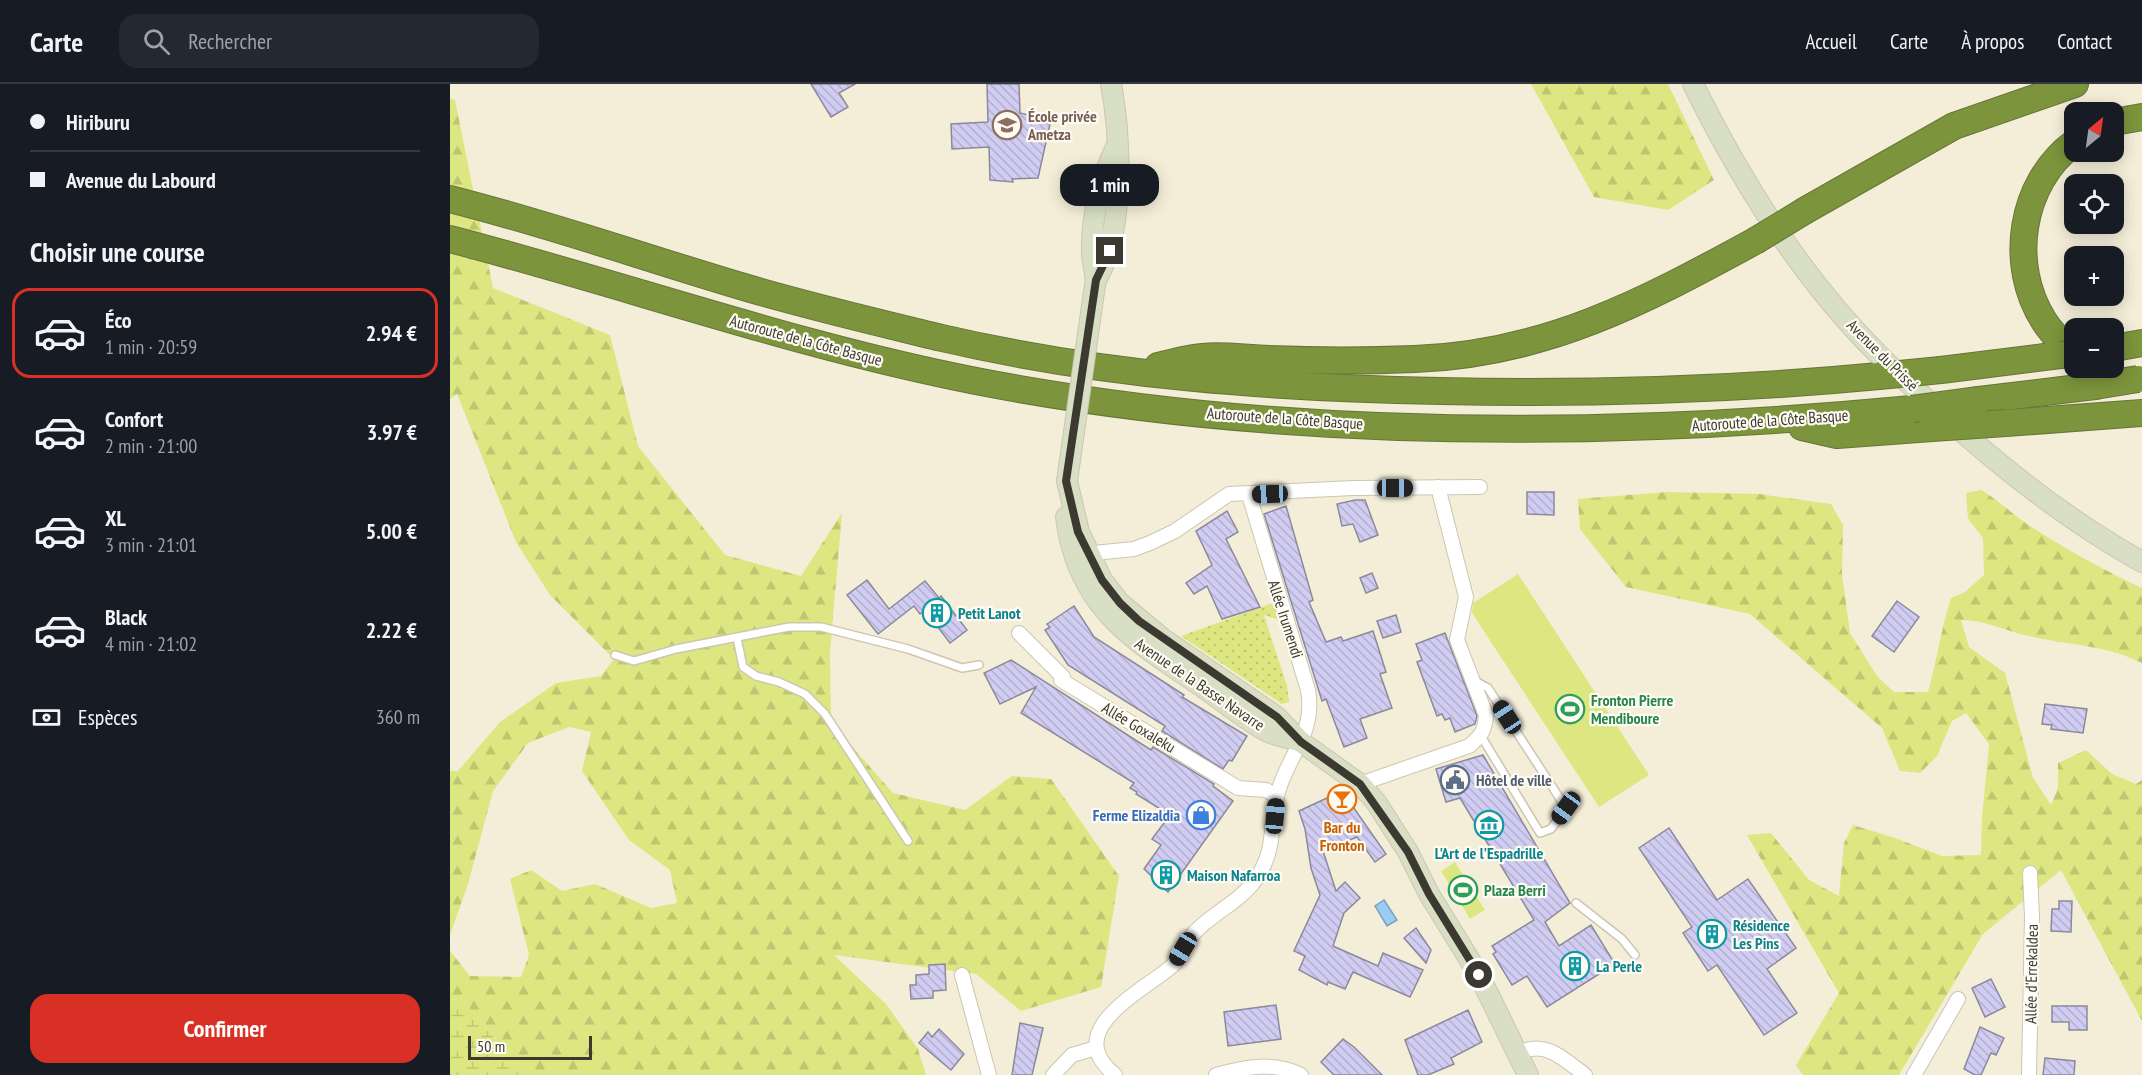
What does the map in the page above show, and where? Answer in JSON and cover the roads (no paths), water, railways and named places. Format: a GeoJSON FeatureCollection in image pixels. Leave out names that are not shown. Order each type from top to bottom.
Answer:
{"type":"FeatureCollection","features":[{"type":"Feature","properties":{"kind":"highway"},"geometry":{"type":"LineString","coordinates":[[1131,372],[1204,356],[1312,360],[1417,359],[1513,346],[1577,329],[1669,288],[1954,126],[2075,84]]}},
{"type":"Feature","properties":{"kind":"highway"},"geometry":{"type":"LineString","coordinates":[[2124,120],[2142,117]]}},
{"type":"Feature","properties":{"kind":"highway"},"geometry":{"type":"LineString","coordinates":[[2064,152],[2041,180],[2029,207],[2023,243],[2025,271],[2035,304],[2064,347]]}},
{"type":"Feature","properties":{"kind":"highway","name":"Autoroute de la Côte Basque"},"geometry":{"type":"LineString","coordinates":[[450,199],[748,288],[944,338],[1131,372],[1331,388],[1492,392],[1635,392],[1780,386],[2064,356]]}},
{"type":"Feature","properties":{"kind":"highway","name":"Autoroute de la Côte Basque"},"geometry":{"type":"LineString","coordinates":[[450,238],[850,353],[980,382],[1156,409],[1305,421],[1435,426],[1635,428],[1912,409],[1978,400],[2086,378]]}},
{"type":"Feature","properties":{"kind":"highway"},"geometry":{"type":"LineString","coordinates":[[2124,346],[2142,343]]}},
{"type":"Feature","properties":{"kind":"highway"},"geometry":{"type":"LineString","coordinates":[[2092,378],[2138,413]]}},
{"type":"Feature","properties":{"kind":"highway","name":"Autoroute de la Côte Basque"},"geometry":{"type":"LineString","coordinates":[[2116,378],[2140,379]]}},
{"type":"Feature","properties":{"kind":"highway"},"geometry":{"type":"LineString","coordinates":[[1769,420],[1837,435],[2138,413]]}},
{"type":"Feature","properties":{"kind":"street","name":"Avenue de la Basse Navarre"},"geometry":{"type":"LineString","coordinates":[[1111,84],[1116,118],[1116,147],[1102,182],[1092,250],[1098,268],[1067,491],[1070,551],[1098,603],[1119,627],[1145,649],[1268,732],[1301,742]]}},
{"type":"Feature","properties":{"kind":"street","name":"Avenue du Prissé"},"geometry":{"type":"LineString","coordinates":[[1693,84],[1720,138],[1756,200],[1829,300],[1876,352],[2016,478],[2081,526],[2142,562]]}},
{"type":"Feature","properties":{"kind":"street"},"geometry":{"type":"LineString","coordinates":[[1082,576],[1090,555],[1142,546],[1175,531],[1229,494],[1249,495],[1353,488],[1480,487]]}},
{"type":"Feature","properties":{"kind":"street"},"geometry":{"type":"LineString","coordinates":[[1360,784],[1469,746],[1481,736],[1485,727],[1486,715],[1457,640],[1466,597],[1438,488]]}},
{"type":"Feature","properties":{"kind":"street","name":"Avenue de la Basse Navarre"},"geometry":{"type":"LineString","coordinates":[[1067,491],[1078,532],[1102,580],[1120,603],[1139,621],[1277,717],[1301,742],[1360,784],[1408,852],[1429,894],[1479,975],[1528,1075]]}},
{"type":"Feature","properties":{"kind":"street","name":"Allée Irumendi"},"geometry":{"type":"LineString","coordinates":[[1096,1048],[1097,1033],[1107,1019],[1174,964],[1193,934],[1241,898],[1257,878],[1268,858],[1274,836],[1277,796],[1282,778],[1301,742],[1312,709],[1249,495]]}},
{"type":"Feature","properties":{"kind":"street","name":"Allée Goxaleku"},"geometry":{"type":"LineString","coordinates":[[1019,633],[1063,677],[1061,680],[1238,788],[1266,790],[1277,796]]}},
{"type":"Feature","properties":{"kind":"street","name":"Allée d'Errekaldea"},"geometry":{"type":"LineString","coordinates":[[2029,1075],[2032,917],[2030,873]]}},
{"type":"Feature","properties":{"kind":"street"},"geometry":{"type":"LineString","coordinates":[[962,975],[989,1075]]}},
{"type":"Feature","properties":{"kind":"street"},"geometry":{"type":"LineString","coordinates":[[1914,1075],[1958,999]]}},
{"type":"Feature","properties":{"kind":"street"},"geometry":{"type":"LineString","coordinates":[[1519,1053],[1530,1047],[1539,1047],[1559,1056],[1585,1075]]}},
{"type":"Feature","properties":{"kind":"street"},"geometry":{"type":"LineString","coordinates":[[1053,1075],[1072,1055],[1096,1048],[1102,1065],[1115,1075]]}},
{"type":"Feature","properties":{"kind":"street"},"geometry":{"type":"LineString","coordinates":[[1216,1075],[1243,1068],[1272,1065],[1301,1075]]}},
{"type":"Feature","properties":{"kind":"lane"},"geometry":{"type":"LineString","coordinates":[[615,655],[634,661],[676,649],[789,627],[821,627],[908,649],[962,668],[979,665]]}},
{"type":"Feature","properties":{"kind":"lane"},"geometry":{"type":"LineString","coordinates":[[737,638],[743,667],[756,676],[779,682],[805,694],[825,714],[908,841]]}},
{"type":"Feature","properties":{"kind":"lane"},"geometry":{"type":"LineString","coordinates":[[1472,678],[1488,688],[1566,808],[1551,829],[1540,833],[1481,736]]}},
{"type":"Feature","properties":{"kind":"lane"},"geometry":{"type":"LineString","coordinates":[[1576,903],[1622,939],[1635,954]]}},
{"type":"Feature","properties":{"kind":"water"},"geometry":{"type":"Polygon","coordinates":[[[1384,900],[1397,920],[1387,926],[1375,906],[1384,900]]]}},
{"type":"Feature","properties":{"kind":"place","name":"École privée Ametza"},"geometry":{"type":"Point","coordinates":[1007,125]}},
{"type":"Feature","properties":{"kind":"place","name":"Petit Lanot"},"geometry":{"type":"Point","coordinates":[937,613]}},
{"type":"Feature","properties":{"kind":"place","name":"Fronton Pierre Mendiboure"},"geometry":{"type":"Point","coordinates":[1570,709]}},
{"type":"Feature","properties":{"kind":"place","name":"Hôtel de ville"},"geometry":{"type":"Point","coordinates":[1455,780]}},
{"type":"Feature","properties":{"kind":"place","name":"Bar du Fronton"},"geometry":{"type":"Point","coordinates":[1342,799]}},
{"type":"Feature","properties":{"kind":"place","name":"Ferme Elizaldia"},"geometry":{"type":"Point","coordinates":[1201,815]}},
{"type":"Feature","properties":{"kind":"place","name":"L'Art de l'Espadrille"},"geometry":{"type":"Point","coordinates":[1489,825]}},
{"type":"Feature","properties":{"kind":"place","name":"Maison Nafarroa"},"geometry":{"type":"Point","coordinates":[1166,875]}},
{"type":"Feature","properties":{"kind":"place","name":"Plaza Berri"},"geometry":{"type":"Point","coordinates":[1463,890]}},
{"type":"Feature","properties":{"kind":"place","name":"Résidence Les Pins"},"geometry":{"type":"Point","coordinates":[1712,934]}},
{"type":"Feature","properties":{"kind":"place","name":"La Perle"},"geometry":{"type":"Point","coordinates":[1575,966]}}]}
